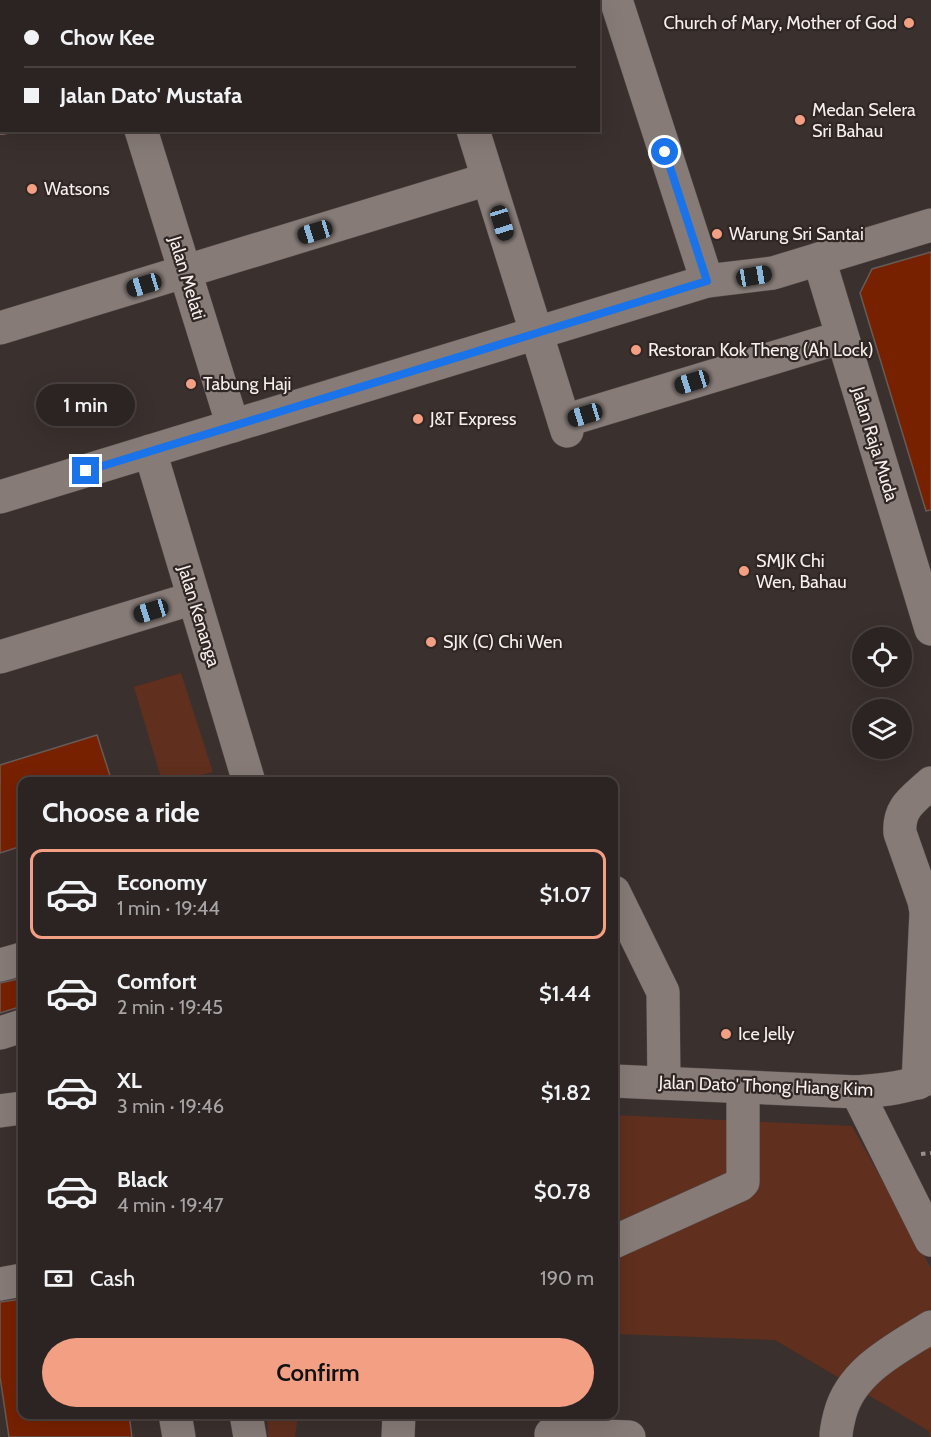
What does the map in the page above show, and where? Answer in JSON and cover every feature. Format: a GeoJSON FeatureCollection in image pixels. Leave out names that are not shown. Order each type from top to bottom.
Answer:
{"type":"FeatureCollection","features":[{"type":"Feature","properties":{"kind":"street"},"geometry":{"type":"LineString","coordinates":[[616,0],[707,281]]}},
{"type":"Feature","properties":{"kind":"street","name":"Jalan Melati"},"geometry":{"type":"LineString","coordinates":[[142,132],[233,426]]}},
{"type":"Feature","properties":{"kind":"street"},"geometry":{"type":"LineString","coordinates":[[474,132],[566,426],[842,337]]}},
{"type":"Feature","properties":{"kind":"street"},"geometry":{"type":"LineString","coordinates":[[0,328],[488,180]]}},
{"type":"Feature","properties":{"kind":"street"},"geometry":{"type":"LineString","coordinates":[[0,497],[707,281],[773,273],[931,225]]}},
{"type":"Feature","properties":{"kind":"street","name":"Jalan Raja Muda"},"geometry":{"type":"LineString","coordinates":[[819,259],[931,629]]}},
{"type":"Feature","properties":{"kind":"street","name":"Jalan Kenanga"},"geometry":{"type":"LineString","coordinates":[[150,451],[248,777]]}},
{"type":"Feature","properties":{"kind":"street"},"geometry":{"type":"LineString","coordinates":[[0,657],[194,598]]}},
{"type":"Feature","properties":{"kind":"street"},"geometry":{"type":"LineString","coordinates":[[925,1080],[926,912],[899,824],[905,808],[931,783]]}},
{"type":"Feature","properties":{"kind":"street"},"geometry":{"type":"LineString","coordinates":[[618,900],[663,992],[664,1083]]}},
{"type":"Feature","properties":{"kind":"street"},"geometry":{"type":"LineString","coordinates":[[0,966],[18,960]]}},
{"type":"Feature","properties":{"kind":"street"},"geometry":{"type":"LineString","coordinates":[[0,1033],[18,1027]]}},
{"type":"Feature","properties":{"kind":"street","name":"Jalan Dato' Thong Hiang Kim"},"geometry":{"type":"LineString","coordinates":[[618,1081],[857,1092],[889,1089],[925,1080]]}},
{"type":"Feature","properties":{"kind":"street"},"geometry":{"type":"LineString","coordinates":[[618,1240],[740,1185],[742,1182],[742,1087]]}},
{"type":"Feature","properties":{"kind":"street"},"geometry":{"type":"LineString","coordinates":[[857,1092],[931,1240]]}},
{"type":"Feature","properties":{"kind":"street"},"geometry":{"type":"LineString","coordinates":[[0,1111],[18,1109]]}},
{"type":"Feature","properties":{"kind":"street"},"geometry":{"type":"LineString","coordinates":[[0,1284],[18,1281]]}},
{"type":"Feature","properties":{"kind":"street"},"geometry":{"type":"LineString","coordinates":[[837,1437],[836,1430],[842,1404],[854,1383],[880,1359],[931,1327]]}},
{"type":"Feature","properties":{"kind":"street"},"geometry":{"type":"LineString","coordinates":[[176,1419],[179,1437]]}},
{"type":"Feature","properties":{"kind":"street"},"geometry":{"type":"LineString","coordinates":[[247,1419],[250,1437]]}},
{"type":"Feature","properties":{"kind":"street"},"geometry":{"type":"LineString","coordinates":[[398,1437],[399,1419]]}},
{"type":"Feature","properties":{"kind":"street"},"geometry":{"type":"LineString","coordinates":[[567,1428],[629,1437]]}},
{"type":"Feature","properties":{"kind":"shaded area"},"geometry":{"type":"Polygon","coordinates":[[[181,673],[213,772],[195,777],[161,777],[134,687],[181,673]]]}},
{"type":"Feature","properties":{"kind":"shaded area"},"geometry":{"type":"Polygon","coordinates":[[[618,1115],[852,1126],[931,1268],[931,1437],[929,1431],[775,1340],[618,1334],[618,1115]]]}},
{"type":"Feature","properties":{"kind":"shaded area"},"geometry":{"type":"Polygon","coordinates":[[[267,1419],[297,1419],[295,1437],[268,1437],[267,1419]]]}},
{"type":"Feature","properties":{"kind":"building"},"geometry":{"type":"Polygon","coordinates":[[[931,252],[931,510],[926,511],[860,293],[872,269],[931,252]]]}},
{"type":"Feature","properties":{"kind":"building"},"geometry":{"type":"Polygon","coordinates":[[[97,735],[110,777],[18,777],[18,847],[0,853],[0,765],[97,735]]]}},
{"type":"Feature","properties":{"kind":"building"},"geometry":{"type":"Polygon","coordinates":[[[18,979],[18,1008],[0,1013],[0,983],[18,979]]]}},
{"type":"Feature","properties":{"kind":"building"},"geometry":{"type":"Polygon","coordinates":[[[18,1300],[18,1419],[130,1419],[132,1437],[9,1437],[0,1377],[0,1302],[18,1300]]]}},
{"type":"Feature","properties":{"kind":"place","name":"Church of Mary, Mother of God"},"geometry":{"type":"Point","coordinates":[909,23]}},
{"type":"Feature","properties":{"kind":"place","name":"Medan Selera Sri Bahau"},"geometry":{"type":"Point","coordinates":[800,120]}},
{"type":"Feature","properties":{"kind":"place","name":"Watsons"},"geometry":{"type":"Point","coordinates":[32,189]}},
{"type":"Feature","properties":{"kind":"place","name":"Warung Sri Santai"},"geometry":{"type":"Point","coordinates":[717,234]}},
{"type":"Feature","properties":{"kind":"place","name":"Restoran Kok Theng (Ah Lock)"},"geometry":{"type":"Point","coordinates":[636,350]}},
{"type":"Feature","properties":{"kind":"place","name":"Tabung Haji"},"geometry":{"type":"Point","coordinates":[191,384]}},
{"type":"Feature","properties":{"kind":"place","name":"J&T Express"},"geometry":{"type":"Point","coordinates":[418,419]}},
{"type":"Feature","properties":{"kind":"place","name":"SMJK Chi Wen, Bahau"},"geometry":{"type":"Point","coordinates":[744,571]}},
{"type":"Feature","properties":{"kind":"place","name":"SJK (C) Chi Wen"},"geometry":{"type":"Point","coordinates":[431,642]}},
{"type":"Feature","properties":{"kind":"place","name":"Ice Jelly"},"geometry":{"type":"Point","coordinates":[726,1034]}},
{"type":"Feature","properties":{"kind":"route"},"geometry":{"type":"LineString","coordinates":[[86,471],[707,281],[665,152]]}}]}
